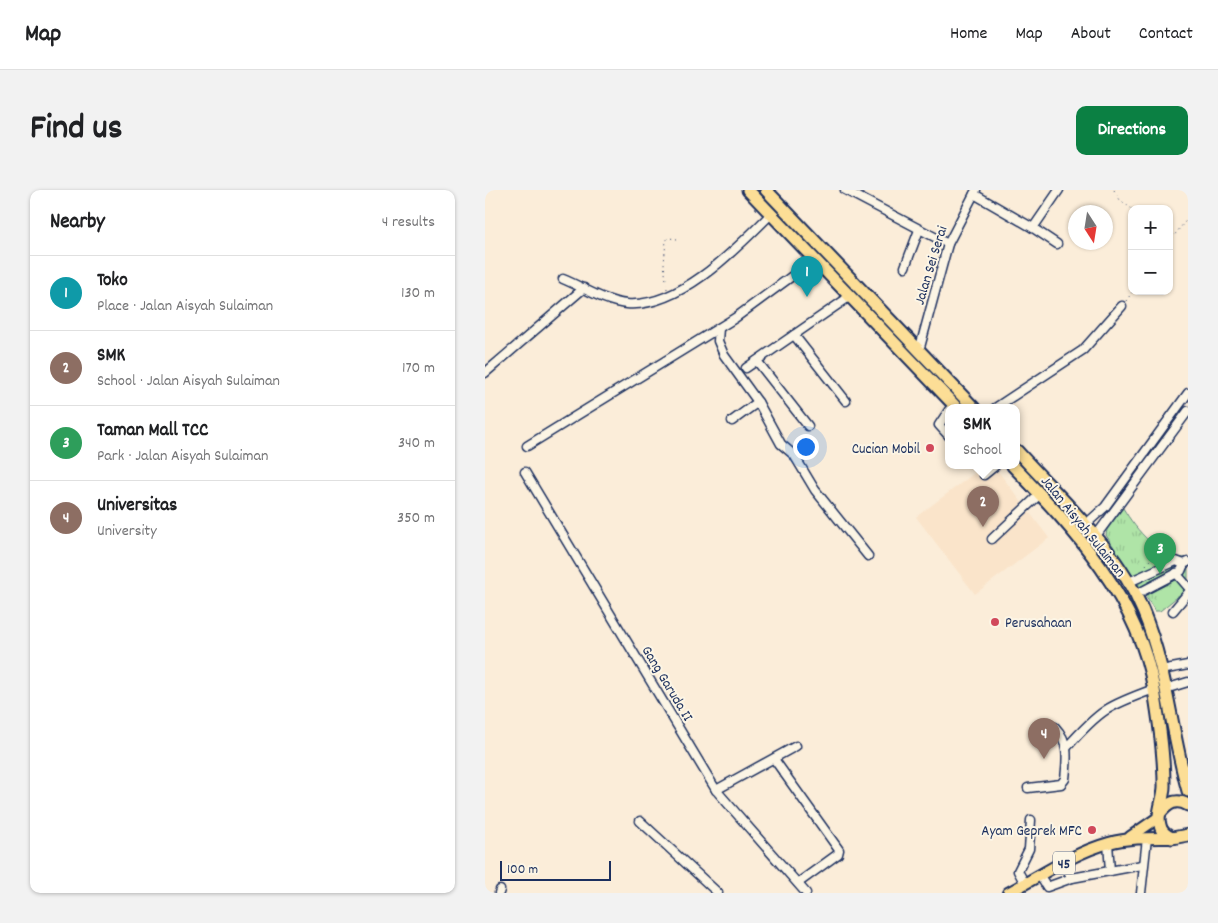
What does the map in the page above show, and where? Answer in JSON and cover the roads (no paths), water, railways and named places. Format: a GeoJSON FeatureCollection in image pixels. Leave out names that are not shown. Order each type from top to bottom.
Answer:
{"type":"FeatureCollection","features":[{"type":"Feature","properties":{"kind":"highway"},"geometry":{"type":"LineString","coordinates":[[748,190],[949,404]]}},
{"type":"Feature","properties":{"kind":"highway"},"geometry":{"type":"LineString","coordinates":[[766,190],[970,404]]}},
{"type":"Feature","properties":{"kind":"highway","name":"Jalan Aisyah Sulaiman"},"geometry":{"type":"LineString","coordinates":[[1020,456],[1038,486],[1095,559],[1117,591],[1133,621],[1159,689],[1187,788]]}},
{"type":"Feature","properties":{"kind":"highway","name":"Jalan Aisyah Sulaiman"},"geometry":{"type":"LineString","coordinates":[[1017,469],[1085,525],[1095,536],[1129,582],[1143,612],[1161,670],[1159,689],[1165,783],[1160,815]]}},
{"type":"Feature","properties":{"kind":"highway","name":"45"},"geometry":{"type":"LineString","coordinates":[[1160,815],[1167,805],[1173,802],[1188,805]]}},
{"type":"Feature","properties":{"kind":"highway"},"geometry":{"type":"LineString","coordinates":[[1160,815],[1163,832],[1175,838]]}},
{"type":"Feature","properties":{"kind":"highway","name":"45"},"geometry":{"type":"LineString","coordinates":[[1175,838],[1188,835]]}},
{"type":"Feature","properties":{"kind":"main road","name":"45"},"geometry":{"type":"LineString","coordinates":[[1122,840],[1143,830],[1160,815]]}},
{"type":"Feature","properties":{"kind":"main road","name":"45"},"geometry":{"type":"LineString","coordinates":[[1008,893],[1063,863],[1108,843],[1147,838],[1175,838]]}},
{"type":"Feature","properties":{"kind":"street"},"geometry":{"type":"LineString","coordinates":[[845,190],[948,244]]}},
{"type":"Feature","properties":{"kind":"street"},"geometry":{"type":"LineString","coordinates":[[1033,228],[1059,190]]}},
{"type":"Feature","properties":{"kind":"street"},"geometry":{"type":"LineString","coordinates":[[975,192],[1057,244]]}},
{"type":"Feature","properties":{"kind":"street","name":"Jalan Sei Serai"},"geometry":{"type":"LineString","coordinates":[[919,351],[948,244],[975,192]]}},
{"type":"Feature","properties":{"kind":"street"},"geometry":{"type":"LineString","coordinates":[[563,279],[626,304],[645,303],[667,295],[704,273],[732,252],[771,214]]}},
{"type":"Feature","properties":{"kind":"street"},"geometry":{"type":"LineString","coordinates":[[905,267],[919,230]]}},
{"type":"Feature","properties":{"kind":"street"},"geometry":{"type":"LineString","coordinates":[[527,446],[719,328],[814,260]]}},
{"type":"Feature","properties":{"kind":"street"},"geometry":{"type":"LineString","coordinates":[[485,373],[584,288]]}},
{"type":"Feature","properties":{"kind":"street"},"geometry":{"type":"LineString","coordinates":[[746,368],[849,297]]}},
{"type":"Feature","properties":{"kind":"street"},"geometry":{"type":"LineString","coordinates":[[1001,404],[1083,350],[1105,329],[1122,306]]}},
{"type":"Feature","properties":{"kind":"street"},"geometry":{"type":"LineString","coordinates":[[719,328],[718,338],[721,350],[757,402],[781,444],[794,455],[815,490],[867,556]]}},
{"type":"Feature","properties":{"kind":"street"},"geometry":{"type":"LineString","coordinates":[[794,335],[846,401]]}},
{"type":"Feature","properties":{"kind":"street"},"geometry":{"type":"LineString","coordinates":[[757,361],[808,426]]}},
{"type":"Feature","properties":{"kind":"street"},"geometry":{"type":"LineString","coordinates":[[1085,525],[1105,507],[1188,393]]}},
{"type":"Feature","properties":{"kind":"street"},"geometry":{"type":"LineString","coordinates":[[732,421],[757,402]]}},
{"type":"Feature","properties":{"kind":"street"},"geometry":{"type":"LineString","coordinates":[[1095,536],[1188,411]]}},
{"type":"Feature","properties":{"kind":"street"},"geometry":{"type":"LineString","coordinates":[[945,417],[939,424],[945,431]]}},
{"type":"Feature","properties":{"kind":"street"},"geometry":{"type":"LineString","coordinates":[[1162,430],[1170,436]]}},
{"type":"Feature","properties":{"kind":"street"},"geometry":{"type":"LineString","coordinates":[[984,475],[991,469]]}},
{"type":"Feature","properties":{"kind":"street","name":"Gang Garuda II"},"geometry":{"type":"LineString","coordinates":[[525,472],[716,790],[807,893]]}},
{"type":"Feature","properties":{"kind":"street"},"geometry":{"type":"LineString","coordinates":[[992,539],[1038,486]]}},
{"type":"Feature","properties":{"kind":"street"},"geometry":{"type":"LineString","coordinates":[[1129,582],[1145,577],[1176,561],[1186,563],[1181,571],[1135,596]]}},
{"type":"Feature","properties":{"kind":"street"},"geometry":{"type":"LineString","coordinates":[[1177,573],[1188,587]]}},
{"type":"Feature","properties":{"kind":"street"},"geometry":{"type":"LineString","coordinates":[[1173,611],[1188,593]]}},
{"type":"Feature","properties":{"kind":"street"},"geometry":{"type":"LineString","coordinates":[[1161,670],[1188,665]]}},
{"type":"Feature","properties":{"kind":"street"},"geometry":{"type":"LineString","coordinates":[[1067,747],[1092,719],[1106,708],[1159,689],[1188,682]]}},
{"type":"Feature","properties":{"kind":"street"},"geometry":{"type":"LineString","coordinates":[[1027,788],[1063,782],[1065,779],[1067,747],[1061,733],[1055,727]]}},
{"type":"Feature","properties":{"kind":"street"},"geometry":{"type":"LineString","coordinates":[[716,790],[796,746]]}},
{"type":"Feature","properties":{"kind":"street"},"geometry":{"type":"LineString","coordinates":[[774,758],[839,850],[838,854],[798,883]]}},
{"type":"Feature","properties":{"kind":"street"},"geometry":{"type":"LineString","coordinates":[[1025,884],[1018,871],[1029,849],[1031,820]]}},
{"type":"Feature","properties":{"kind":"street"},"geometry":{"type":"LineString","coordinates":[[640,821],[718,893]]}},
{"type":"Feature","properties":{"kind":"street"},"geometry":{"type":"LineString","coordinates":[[1141,893],[1142,865],[1147,838]]}},
{"type":"Feature","properties":{"kind":"street"},"geometry":{"type":"LineString","coordinates":[[1108,843],[1110,871]]}},
{"type":"Feature","properties":{"kind":"street"},"geometry":{"type":"LineString","coordinates":[[1063,863],[1072,878]]}},
{"type":"Feature","properties":{"kind":"street"},"geometry":{"type":"LineString","coordinates":[[1040,876],[1047,886],[1072,878],[1142,865]]}},
{"type":"Feature","properties":{"kind":"place","name":"Toko"},"geometry":{"type":"Point","coordinates":[807,297]}},
{"type":"Feature","properties":{"kind":"place","name":"Cucian Mobil"},"geometry":{"type":"Point","coordinates":[930,448]}},
{"type":"Feature","properties":{"kind":"place","name":"SMK"},"geometry":{"type":"Point","coordinates":[983,527]}},
{"type":"Feature","properties":{"kind":"place","name":"Taman Mall TCC"},"geometry":{"type":"Point","coordinates":[1160,574]}},
{"type":"Feature","properties":{"kind":"place","name":"Perusahaan"},"geometry":{"type":"Point","coordinates":[995,622]}},
{"type":"Feature","properties":{"kind":"place","name":"Universitas"},"geometry":{"type":"Point","coordinates":[1044,759]}},
{"type":"Feature","properties":{"kind":"place","name":"Ayam Geprek MFC"},"geometry":{"type":"Point","coordinates":[1092,830]}}]}
